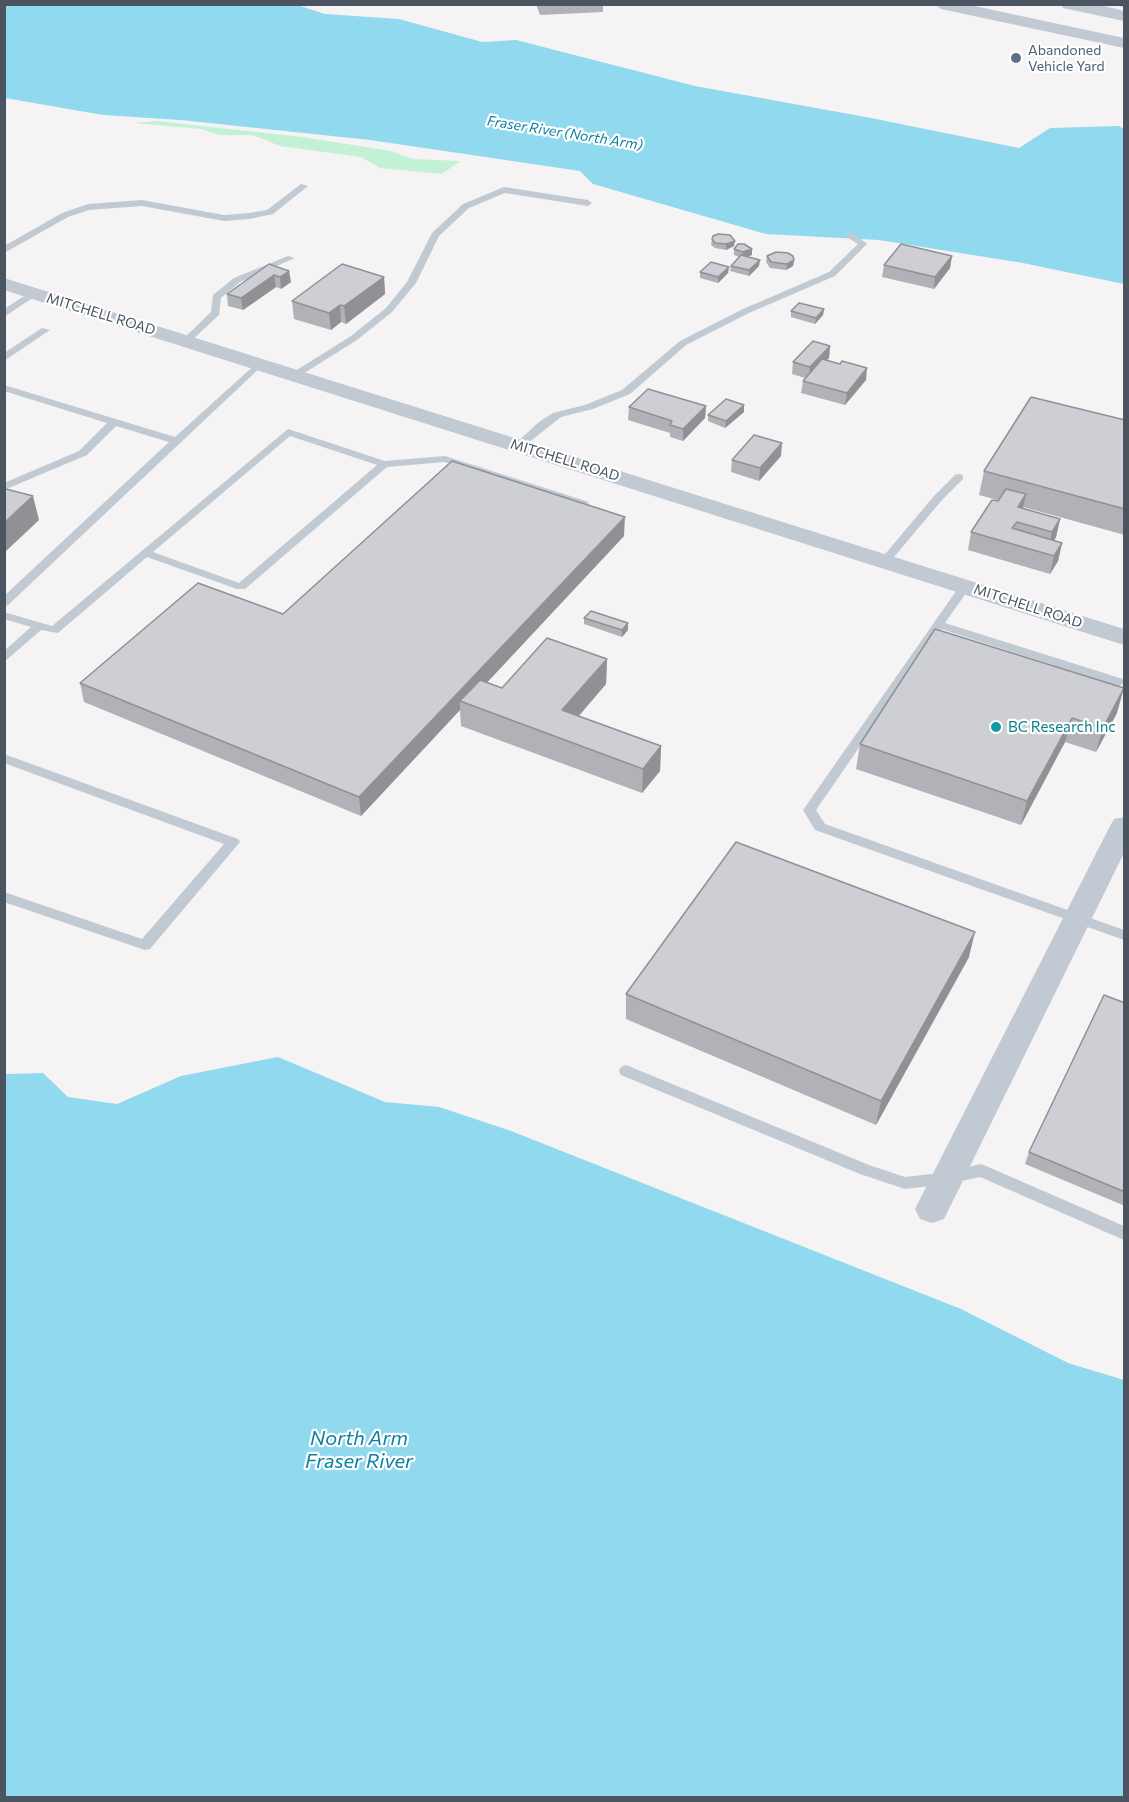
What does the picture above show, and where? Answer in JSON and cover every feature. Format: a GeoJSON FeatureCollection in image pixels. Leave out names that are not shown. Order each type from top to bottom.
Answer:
{"type":"FeatureCollection","features":[{"type":"Feature","properties":{"kind":"street"},"geometry":{"type":"LineString","coordinates":[[941,4],[1125,43]]}},
{"type":"Feature","properties":{"kind":"street"},"geometry":{"type":"LineString","coordinates":[[1069,4],[1125,16]]}},
{"type":"Feature","properties":{"kind":"street","name":"MITCHELL ROAD"},"geometry":{"type":"LineString","coordinates":[[4,284],[1125,637]]}},
{"type":"Feature","properties":{"kind":"street"},"geometry":{"type":"LineString","coordinates":[[932,1209],[1125,826]]}},
{"type":"Feature","properties":{"kind":"lane"},"geometry":{"type":"LineString","coordinates":[[1120,4],[1125,5]]}},
{"type":"Feature","properties":{"kind":"lane"},"geometry":{"type":"LineString","coordinates":[[4,250],[65,215],[88,207],[142,202],[224,218],[249,216],[270,212],[304,186]]}},
{"type":"Feature","properties":{"kind":"lane"},"geometry":{"type":"LineString","coordinates":[[295,375],[354,338],[389,310],[411,283],[435,235],[466,206],[504,190],[588,203]]}},
{"type":"Feature","properties":{"kind":"lane"},"geometry":{"type":"LineString","coordinates":[[519,446],[543,424],[557,415],[589,407],[626,392],[683,343],[746,311],[832,274],[863,244],[849,235]]}},
{"type":"Feature","properties":{"kind":"lane"},"geometry":{"type":"LineString","coordinates":[[186,341],[216,313],[216,297],[237,280],[291,258]]}},
{"type":"Feature","properties":{"kind":"lane"},"geometry":{"type":"LineString","coordinates":[[4,314],[35,293]]}},
{"type":"Feature","properties":{"kind":"lane"},"geometry":{"type":"LineString","coordinates":[[4,358],[45,330]]}},
{"type":"Feature","properties":{"kind":"lane"},"geometry":{"type":"LineString","coordinates":[[4,603],[259,364]]}},
{"type":"Feature","properties":{"kind":"lane"},"geometry":{"type":"LineString","coordinates":[[4,388],[176,441]]}},
{"type":"Feature","properties":{"kind":"lane"},"geometry":{"type":"LineString","coordinates":[[5,488],[83,453],[114,422]]}},
{"type":"Feature","properties":{"kind":"lane"},"geometry":{"type":"LineString","coordinates":[[4,615],[54,630],[288,432],[384,464],[445,459],[584,502]]}},
{"type":"Feature","properties":{"kind":"lane"},"geometry":{"type":"LineString","coordinates":[[145,553],[241,587],[384,464]]}},
{"type":"Feature","properties":{"kind":"lane"},"geometry":{"type":"LineString","coordinates":[[885,561],[938,498],[959,477]]}},
{"type":"Feature","properties":{"kind":"lane"},"geometry":{"type":"LineString","coordinates":[[965,586],[810,810],[820,827],[1125,935]]}},
{"type":"Feature","properties":{"kind":"lane"},"geometry":{"type":"LineString","coordinates":[[940,625],[1119,682]]}},
{"type":"Feature","properties":{"kind":"lane"},"geometry":{"type":"LineString","coordinates":[[4,658],[39,626]]}},
{"type":"Feature","properties":{"kind":"lane"},"geometry":{"type":"LineString","coordinates":[[4,758],[233,843],[145,945],[4,897]]}},
{"type":"Feature","properties":{"kind":"lane"},"geometry":{"type":"LineString","coordinates":[[626,1071],[866,1170],[905,1183],[948,1178],[981,1170],[1125,1233]]}},
{"type":"Feature","properties":{"kind":"green space"},"geometry":{"type":"Polygon","coordinates":[[[156,121],[302,137],[391,151],[413,159],[460,161],[442,174],[380,168],[361,157],[280,146],[253,135],[219,135],[202,129],[134,123],[156,121]]]}},
{"type":"Feature","properties":{"kind":"water","name":"Fraser River (North Arm)"},"geometry":{"type":"Polygon","coordinates":[[[294,4],[325,14],[399,19],[482,42],[516,40],[695,86],[1019,148],[1050,128],[1119,126],[1124,129],[1124,284],[1023,263],[879,240],[766,234],[593,184],[580,171],[370,140],[181,120],[103,115],[5,98],[4,5],[294,4]]]}},
{"type":"Feature","properties":{"kind":"water","name":"North Arm Fraser River"},"geometry":{"type":"Polygon","coordinates":[[[278,1057],[385,1102],[439,1107],[511,1131],[961,1309],[1068,1363],[1124,1380],[1124,1797],[5,1797],[5,1072],[7,1074],[43,1073],[68,1097],[117,1104],[181,1076],[278,1057]]]}},
{"type":"Feature","properties":{"kind":"building"},"geometry":{"type":"Polygon","coordinates":[[[730,235],[735,241],[726,244],[715,243],[713,236],[730,235]]]}},
{"type":"Feature","properties":{"kind":"building"},"geometry":{"type":"Polygon","coordinates":[[[738,244],[744,244],[752,249],[743,252],[734,249],[738,244]]]}},
{"type":"Feature","properties":{"kind":"building"},"geometry":{"type":"Polygon","coordinates":[[[901,244],[952,256],[935,277],[884,265],[901,244]]]}},
{"type":"Feature","properties":{"kind":"building"},"geometry":{"type":"Polygon","coordinates":[[[776,252],[788,253],[793,256],[794,260],[787,264],[771,262],[767,256],[776,252]]]}},
{"type":"Feature","properties":{"kind":"building"},"geometry":{"type":"Polygon","coordinates":[[[741,255],[760,260],[749,270],[731,266],[741,255]]]}},
{"type":"Feature","properties":{"kind":"building"},"geometry":{"type":"Polygon","coordinates":[[[711,262],[729,267],[718,277],[700,272],[711,262]]]}},
{"type":"Feature","properties":{"kind":"building"},"geometry":{"type":"Polygon","coordinates":[[[269,264],[289,271],[280,277],[274,275],[241,298],[227,294],[269,264]]]}},
{"type":"Feature","properties":{"kind":"building"},"geometry":{"type":"Polygon","coordinates":[[[342,264],[384,277],[344,306],[340,305],[329,313],[292,301],[342,264]]]}},
{"type":"Feature","properties":{"kind":"building"},"geometry":{"type":"Polygon","coordinates":[[[799,303],[824,309],[816,318],[791,311],[799,303]]]}},
{"type":"Feature","properties":{"kind":"building"},"geometry":{"type":"Polygon","coordinates":[[[813,341],[830,346],[810,367],[793,362],[813,341]]]}},
{"type":"Feature","properties":{"kind":"building"},"geometry":{"type":"Polygon","coordinates":[[[822,359],[840,364],[842,361],[867,368],[847,393],[803,381],[822,359]]]}},
{"type":"Feature","properties":{"kind":"building"},"geometry":{"type":"Polygon","coordinates":[[[648,389],[706,406],[683,429],[670,425],[672,421],[629,407],[648,389]]]}},
{"type":"Feature","properties":{"kind":"building"},"geometry":{"type":"Polygon","coordinates":[[[1031,397],[1125,420],[1125,509],[984,471],[1031,397]]]}},
{"type":"Feature","properties":{"kind":"building"},"geometry":{"type":"Polygon","coordinates":[[[726,399],[744,405],[726,421],[708,415],[726,399]]]}},
{"type":"Feature","properties":{"kind":"building"},"geometry":{"type":"Polygon","coordinates":[[[754,435],[782,443],[760,468],[732,460],[754,435]]]}},
{"type":"Feature","properties":{"kind":"building"},"geometry":{"type":"Polygon","coordinates":[[[452,461],[625,517],[359,797],[80,683],[198,583],[283,614],[452,461]]]}},
{"type":"Feature","properties":{"kind":"building"},"geometry":{"type":"Polygon","coordinates":[[[6,489],[33,496],[4,523],[4,491],[6,489]]]}},
{"type":"Feature","properties":{"kind":"building"},"geometry":{"type":"Polygon","coordinates":[[[1006,489],[1026,494],[1018,507],[1060,519],[1052,532],[1017,522],[1012,528],[1062,543],[1054,556],[971,532],[992,500],[998,501],[1006,489]]]}},
{"type":"Feature","properties":{"kind":"building"},"geometry":{"type":"Polygon","coordinates":[[[591,611],[628,623],[622,630],[584,618],[591,611]]]}},
{"type":"Feature","properties":{"kind":"building","name":"BC Research Inc"},"geometry":{"type":"Polygon","coordinates":[[[935,629],[1124,688],[1103,728],[1072,718],[1027,801],[860,744],[935,629]]]}},
{"type":"Feature","properties":{"kind":"building"},"geometry":{"type":"Polygon","coordinates":[[[547,638],[607,659],[562,710],[661,746],[643,769],[460,701],[480,680],[502,688],[547,638]]]}},
{"type":"Feature","properties":{"kind":"building"},"geometry":{"type":"Polygon","coordinates":[[[736,842],[975,932],[881,1101],[626,994],[736,842]]]}},
{"type":"Feature","properties":{"kind":"building"},"geometry":{"type":"Polygon","coordinates":[[[1104,995],[1125,1003],[1125,1192],[1029,1152],[1104,995]]]}},
{"type":"Feature","properties":{"kind":"place","name":"Abandoned Vehicle Yard"},"geometry":{"type":"Point","coordinates":[1016,58]}},
{"type":"Feature","properties":{"kind":"place","name":"BC Research Inc"},"geometry":{"type":"Point","coordinates":[996,727]}}]}
